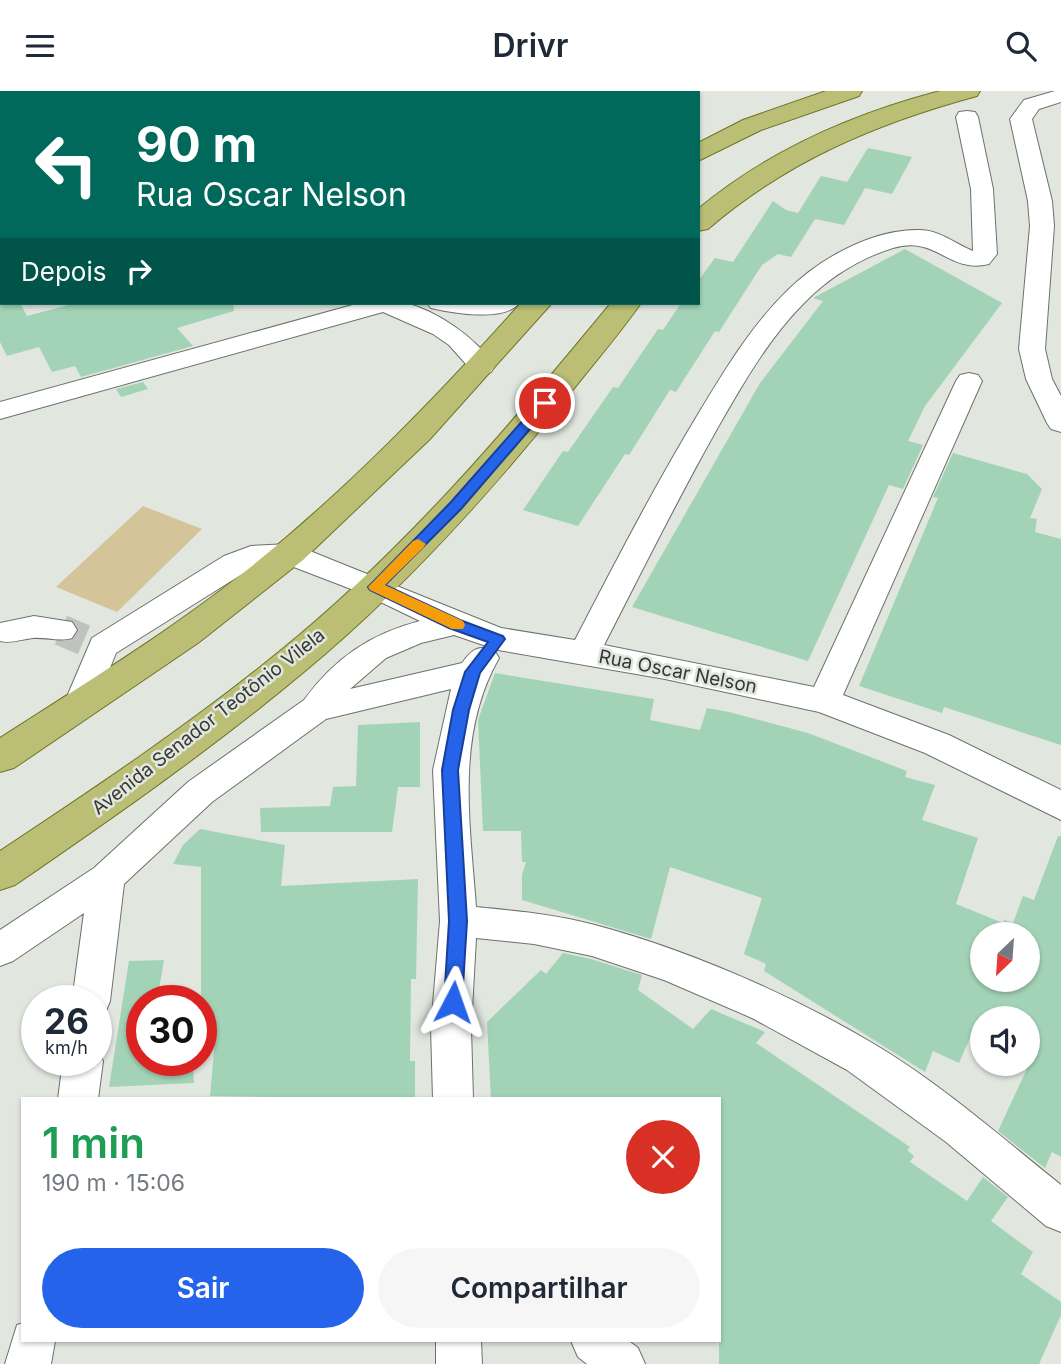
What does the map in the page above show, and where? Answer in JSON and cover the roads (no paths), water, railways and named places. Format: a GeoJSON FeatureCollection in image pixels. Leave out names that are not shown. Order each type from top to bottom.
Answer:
{"type":"FeatureCollection","features":[{"type":"Feature","properties":{"kind":"main road"},"geometry":{"type":"LineString","coordinates":[[700,152],[752,125],[850,91]]}},
{"type":"Feature","properties":{"kind":"main road"},"geometry":{"type":"LineString","coordinates":[[700,221],[749,182],[817,145],[905,109],[968,104]]}},
{"type":"Feature","properties":{"kind":"main road"},"geometry":{"type":"LineString","coordinates":[[0,757],[203,621],[289,554],[408,444],[535,305]]}},
{"type":"Feature","properties":{"kind":"main road","name":"Avenida Senador Teotônio Vilela"},"geometry":{"type":"LineString","coordinates":[[0,873],[119,793],[293,661],[375,587],[456,505],[529,423],[624,305]]}},
{"type":"Feature","properties":{"kind":"street"},"geometry":{"type":"LineString","coordinates":[[1061,96],[1024,109],[1021,119],[1051,205],[1050,253],[1032,349],[1039,379],[1061,423]]}},
{"type":"Feature","properties":{"kind":"street"},"geometry":{"type":"LineString","coordinates":[[584,653],[658,507],[720,400],[741,365],[795,296],[827,271],[862,250],[916,237],[933,240],[958,257],[971,260],[980,259],[985,254],[982,189],[968,104]]}},
{"type":"Feature","properties":{"kind":"street"},"geometry":{"type":"LineString","coordinates":[[0,411],[378,305]]}},
{"type":"Feature","properties":{"kind":"street"},"geometry":{"type":"LineString","coordinates":[[389,305],[442,329],[458,340],[482,366]]}},
{"type":"Feature","properties":{"kind":"street"},"geometry":{"type":"LineString","coordinates":[[458,340],[464,323],[498,305]]}},
{"type":"Feature","properties":{"kind":"street"},"geometry":{"type":"LineString","coordinates":[[824,701],[970,381]]}},
{"type":"Feature","properties":{"kind":"street","name":"Rua Oscar Nelson"},"geometry":{"type":"LineString","coordinates":[[289,554],[375,587],[455,624],[498,639],[665,667],[824,701],[937,744],[988,767],[1061,806]]}},
{"type":"Feature","properties":{"kind":"street"},"geometry":{"type":"LineString","coordinates":[[0,950],[107,878],[200,792],[316,709],[346,669],[367,655],[427,629],[455,624]]}},
{"type":"Feature","properties":{"kind":"street"},"geometry":{"type":"LineString","coordinates":[[2,628],[40,627],[82,639]]}},
{"type":"Feature","properties":{"kind":"street"},"geometry":{"type":"LineString","coordinates":[[453,1097],[451,1028],[458,921],[450,770],[461,710],[473,672],[498,639]]}},
{"type":"Feature","properties":{"kind":"street"},"geometry":{"type":"LineString","coordinates":[[316,709],[473,672]]}},
{"type":"Feature","properties":{"kind":"street"},"geometry":{"type":"LineString","coordinates":[[92,985],[107,878]]}},
{"type":"Feature","properties":{"kind":"street"},"geometry":{"type":"LineString","coordinates":[[458,921],[534,928],[592,940],[675,968],[766,1006],[861,1057],[960,1129],[1061,1211]]}},
{"type":"Feature","properties":{"kind":"street"},"geometry":{"type":"LineString","coordinates":[[78,1097],[81,1076]]}},
{"type":"Feature","properties":{"kind":"street"},"geometry":{"type":"LineString","coordinates":[[28,1364],[33,1342]]}},
{"type":"Feature","properties":{"kind":"street"},"geometry":{"type":"LineString","coordinates":[[459,1342],[459,1364]]}},
{"type":"Feature","properties":{"kind":"street"},"geometry":{"type":"LineString","coordinates":[[595,1342],[622,1364]]}},
{"type":"Feature","properties":{"kind":"lane"},"geometry":{"type":"LineString","coordinates":[[79,706],[82,639],[235,562],[251,556],[289,554]]}},
{"type":"Feature","properties":{"kind":"tunnel"},"geometry":{"type":"LineString","coordinates":[[61,630],[84,640]]}}]}
